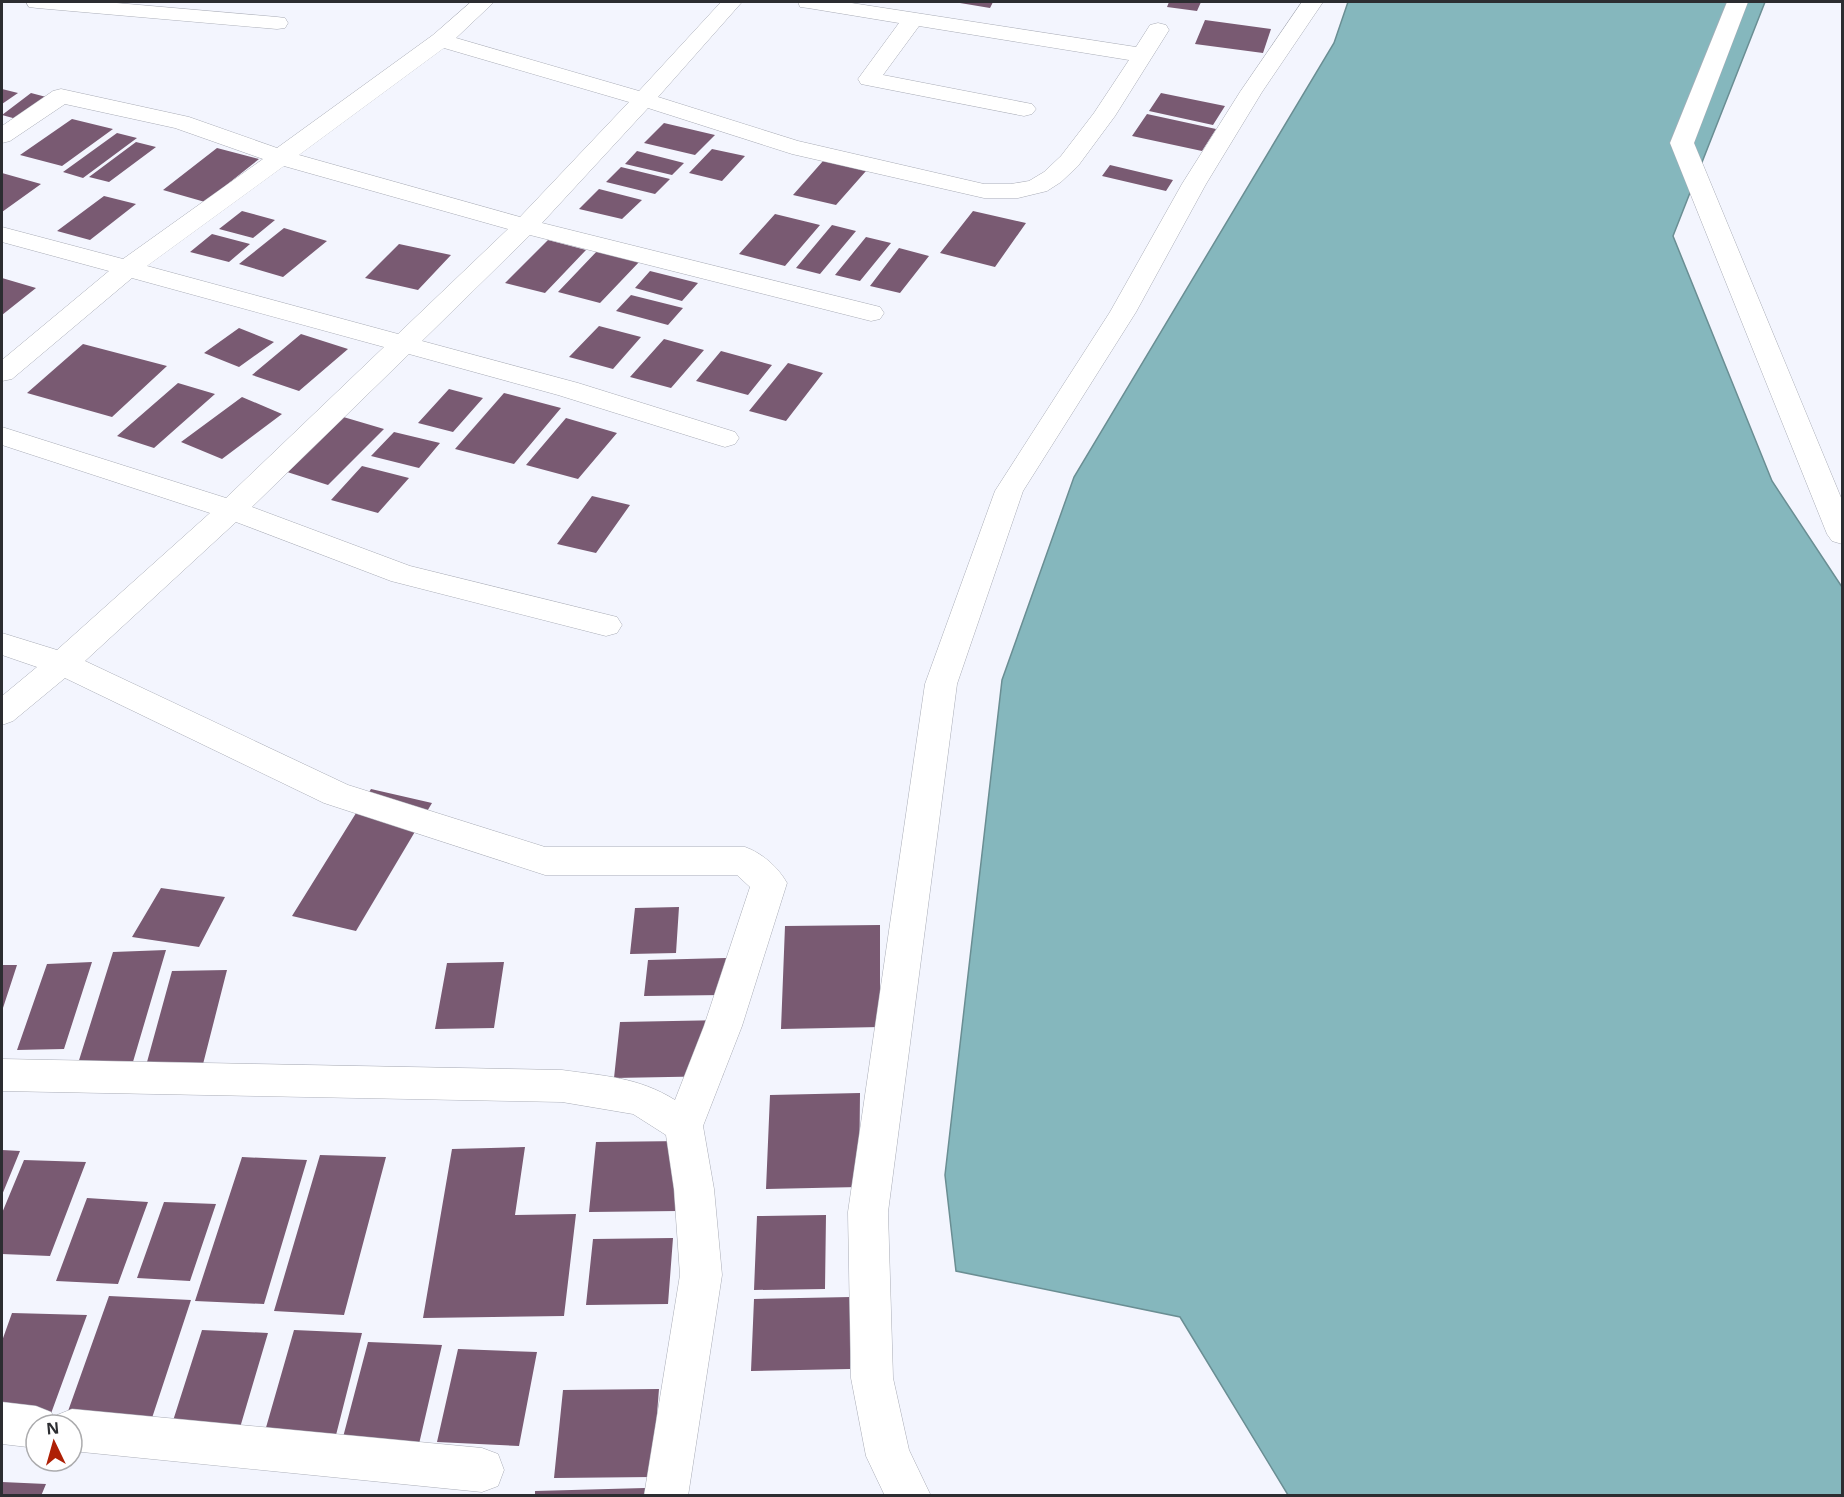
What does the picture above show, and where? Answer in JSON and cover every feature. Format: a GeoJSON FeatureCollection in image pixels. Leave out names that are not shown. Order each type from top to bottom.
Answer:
{"type":"FeatureCollection","features":[{"type":"Feature","properties":{"kind":"street"},"geometry":{"type":"LineString","coordinates":[[37,2],[277,23]]}},
{"type":"Feature","properties":{"kind":"street"},"geometry":{"type":"LineString","coordinates":[[2,373],[128,268],[441,40],[483,2]]}},
{"type":"Feature","properties":{"kind":"street"},"geometry":{"type":"LineString","coordinates":[[2,713],[62,663],[232,510],[552,200],[732,2]]}},
{"type":"Feature","properties":{"kind":"street"},"geometry":{"type":"LineString","coordinates":[[808,2],[1142,55]]}},
{"type":"Feature","properties":{"kind":"street"},"geometry":{"type":"LineString","coordinates":[[909,1496],[888,1456],[872,1378],[868,1212],[941,684],[1009,491],[1123,312],[1194,184],[1251,92],[1312,2]]}},
{"type":"Feature","properties":{"kind":"street"},"geometry":{"type":"LineString","coordinates":[[1737,2],[1682,143],[1842,534]]}},
{"type":"Feature","properties":{"kind":"street"},"geometry":{"type":"LineString","coordinates":[[914,18],[869,80],[1024,110]]}},
{"type":"Feature","properties":{"kind":"street"},"geometry":{"type":"LineString","coordinates":[[441,40],[643,99],[792,147],[984,191],[1015,192],[1040,185],[1057,175],[1095,128],[1158,30]]}},
{"type":"Feature","properties":{"kind":"street"},"geometry":{"type":"LineString","coordinates":[[2,135],[61,96],[181,122],[280,157],[525,226],[871,313]]}},
{"type":"Feature","properties":{"kind":"street"},"geometry":{"type":"LineString","coordinates":[[2,234],[568,389],[725,438]]}},
{"type":"Feature","properties":{"kind":"street"},"geometry":{"type":"LineString","coordinates":[[2,436],[232,510],[402,574],[606,625]]}},
{"type":"Feature","properties":{"kind":"street"},"geometry":{"type":"LineString","coordinates":[[2,644],[62,663],[336,794],[545,861],[745,861],[769,883],[723,1026],[684,1126],[694,1189],[701,1275],[666,1496]]}},
{"type":"Feature","properties":{"kind":"street"},"geometry":{"type":"LineString","coordinates":[[2,1075],[562,1086],[641,1099],[684,1126]]}},
{"type":"Feature","properties":{"kind":"street"},"geometry":{"type":"LineString","coordinates":[[2,1423],[24,1426]]}},
{"type":"Feature","properties":{"kind":"street"},"geometry":{"type":"LineString","coordinates":[[84,1431],[482,1470]]}},
{"type":"Feature","properties":{"kind":"water"},"geometry":{"type":"Polygon","coordinates":[[[1348,2],[1765,2],[1673,236],[1772,481],[1842,587],[1842,1495],[1288,1495],[1180,1317],[956,1271],[945,1175],[1002,680],[1074,477],[1334,43],[1348,2]]]}},
{"type":"Feature","properties":{"kind":"building"},"geometry":{"type":"Polygon","coordinates":[[[954,2],[993,2],[990,8],[954,2]]]}},
{"type":"Feature","properties":{"kind":"building"},"geometry":{"type":"Polygon","coordinates":[[[1169,2],[1201,2],[1197,11],[1167,7],[1169,2]]]}},
{"type":"Feature","properties":{"kind":"building"},"geometry":{"type":"Polygon","coordinates":[[[1205,20],[1271,29],[1263,53],[1195,44],[1205,20]]]}},
{"type":"Feature","properties":{"kind":"building"},"geometry":{"type":"Polygon","coordinates":[[[2,89],[18,93],[2,104],[2,89]]]}},
{"type":"Feature","properties":{"kind":"building"},"geometry":{"type":"Polygon","coordinates":[[[31,93],[50,98],[20,120],[2,115],[31,93]]]}},
{"type":"Feature","properties":{"kind":"building"},"geometry":{"type":"Polygon","coordinates":[[[1161,93],[1225,106],[1213,125],[1149,111],[1161,93]]]}},
{"type":"Feature","properties":{"kind":"building"},"geometry":{"type":"Polygon","coordinates":[[[1147,114],[1216,129],[1202,151],[1132,136],[1147,114]]]}},
{"type":"Feature","properties":{"kind":"building"},"geometry":{"type":"Polygon","coordinates":[[[72,119],[113,129],[62,166],[20,155],[72,119]]]}},
{"type":"Feature","properties":{"kind":"building"},"geometry":{"type":"Polygon","coordinates":[[[664,123],[715,135],[695,155],[644,143],[664,123]]]}},
{"type":"Feature","properties":{"kind":"building"},"geometry":{"type":"Polygon","coordinates":[[[117,133],[137,138],[83,178],[63,172],[117,133]]]}},
{"type":"Feature","properties":{"kind":"building"},"geometry":{"type":"Polygon","coordinates":[[[136,142],[156,147],[109,182],[89,177],[136,142]]]}},
{"type":"Feature","properties":{"kind":"building"},"geometry":{"type":"Polygon","coordinates":[[[217,148],[259,159],[205,202],[163,190],[217,148]]]}},
{"type":"Feature","properties":{"kind":"building"},"geometry":{"type":"Polygon","coordinates":[[[712,149],[745,156],[722,181],[689,173],[712,149]]]}},
{"type":"Feature","properties":{"kind":"building"},"geometry":{"type":"Polygon","coordinates":[[[637,151],[684,163],[672,175],[625,164],[637,151]]]}},
{"type":"Feature","properties":{"kind":"building"},"geometry":{"type":"Polygon","coordinates":[[[823,161],[866,171],[836,205],[793,195],[823,161]]]}},
{"type":"Feature","properties":{"kind":"building"},"geometry":{"type":"Polygon","coordinates":[[[1110,165],[1173,180],[1166,191],[1102,176],[1110,165]]]}},
{"type":"Feature","properties":{"kind":"building"},"geometry":{"type":"Polygon","coordinates":[[[621,167],[670,179],[655,194],[606,182],[621,167]]]}},
{"type":"Feature","properties":{"kind":"building"},"geometry":{"type":"Polygon","coordinates":[[[2,173],[41,184],[2,212],[2,173]]]}},
{"type":"Feature","properties":{"kind":"building"},"geometry":{"type":"Polygon","coordinates":[[[599,189],[642,200],[622,219],[579,209],[599,189]]]}},
{"type":"Feature","properties":{"kind":"building"},"geometry":{"type":"Polygon","coordinates":[[[104,196],[136,204],[90,240],[57,231],[104,196]]]}},
{"type":"Feature","properties":{"kind":"building"},"geometry":{"type":"Polygon","coordinates":[[[242,211],[275,220],[253,238],[219,229],[242,211]]]}},
{"type":"Feature","properties":{"kind":"building"},"geometry":{"type":"Polygon","coordinates":[[[973,211],[1026,223],[995,267],[940,253],[973,211]]]}},
{"type":"Feature","properties":{"kind":"building"},"geometry":{"type":"Polygon","coordinates":[[[775,214],[820,225],[785,266],[739,254],[775,214]]]}},
{"type":"Feature","properties":{"kind":"building"},"geometry":{"type":"Polygon","coordinates":[[[832,225],[856,231],[820,274],[796,268],[832,225]]]}},
{"type":"Feature","properties":{"kind":"building"},"geometry":{"type":"Polygon","coordinates":[[[284,228],[327,241],[283,277],[239,264],[284,228]]]}},
{"type":"Feature","properties":{"kind":"building"},"geometry":{"type":"Polygon","coordinates":[[[212,234],[250,244],[229,262],[190,252],[212,234]]]}},
{"type":"Feature","properties":{"kind":"building"},"geometry":{"type":"Polygon","coordinates":[[[866,237],[891,243],[860,281],[835,275],[866,237]]]}},
{"type":"Feature","properties":{"kind":"building"},"geometry":{"type":"Polygon","coordinates":[[[548,240],[586,250],[545,293],[505,283],[548,240]]]}},
{"type":"Feature","properties":{"kind":"building"},"geometry":{"type":"Polygon","coordinates":[[[399,244],[451,255],[418,290],[365,278],[399,244]]]}},
{"type":"Feature","properties":{"kind":"building"},"geometry":{"type":"Polygon","coordinates":[[[899,248],[929,256],[900,293],[870,286],[899,248]]]}},
{"type":"Feature","properties":{"kind":"building"},"geometry":{"type":"Polygon","coordinates":[[[599,249],[641,260],[600,303],[558,292],[599,249]]]}},
{"type":"Feature","properties":{"kind":"building"},"geometry":{"type":"Polygon","coordinates":[[[650,271],[698,283],[682,301],[635,288],[650,271]]]}},
{"type":"Feature","properties":{"kind":"building"},"geometry":{"type":"Polygon","coordinates":[[[2,278],[36,288],[2,315],[2,278]]]}},
{"type":"Feature","properties":{"kind":"building"},"geometry":{"type":"Polygon","coordinates":[[[631,295],[683,308],[668,325],[616,311],[631,295]]]}},
{"type":"Feature","properties":{"kind":"building"},"geometry":{"type":"Polygon","coordinates":[[[599,326],[641,337],[613,369],[569,357],[599,326]]]}},
{"type":"Feature","properties":{"kind":"building"},"geometry":{"type":"Polygon","coordinates":[[[239,328],[274,342],[239,367],[204,353],[239,328]]]}},
{"type":"Feature","properties":{"kind":"building"},"geometry":{"type":"Polygon","coordinates":[[[301,334],[348,349],[299,391],[252,375],[301,334]]]}},
{"type":"Feature","properties":{"kind":"building"},"geometry":{"type":"Polygon","coordinates":[[[664,339],[704,350],[671,388],[630,377],[664,339]]]}},
{"type":"Feature","properties":{"kind":"building"},"geometry":{"type":"Polygon","coordinates":[[[83,344],[167,366],[112,417],[27,393],[83,344]]]}},
{"type":"Feature","properties":{"kind":"building"},"geometry":{"type":"Polygon","coordinates":[[[721,351],[772,365],[748,395],[696,381],[721,351]]]}},
{"type":"Feature","properties":{"kind":"building"},"geometry":{"type":"Polygon","coordinates":[[[788,363],[823,373],[786,421],[749,411],[788,363]]]}},
{"type":"Feature","properties":{"kind":"building"},"geometry":{"type":"Polygon","coordinates":[[[178,383],[215,394],[154,448],[117,436],[178,383]]]}},
{"type":"Feature","properties":{"kind":"building"},"geometry":{"type":"Polygon","coordinates":[[[449,389],[483,398],[453,432],[418,423],[449,389]]]}},
{"type":"Feature","properties":{"kind":"building"},"geometry":{"type":"Polygon","coordinates":[[[504,393],[561,408],[514,464],[455,449],[504,393]]]}},
{"type":"Feature","properties":{"kind":"building"},"geometry":{"type":"Polygon","coordinates":[[[242,397],[282,414],[222,459],[181,442],[242,397]]]}},
{"type":"Feature","properties":{"kind":"building"},"geometry":{"type":"Polygon","coordinates":[[[340,416],[384,429],[328,485],[284,471],[340,416]]]}},
{"type":"Feature","properties":{"kind":"building"},"geometry":{"type":"Polygon","coordinates":[[[566,418],[617,433],[578,479],[526,465],[566,418]]]}},
{"type":"Feature","properties":{"kind":"building"},"geometry":{"type":"Polygon","coordinates":[[[394,432],[440,443],[419,468],[371,456],[394,432]]]}},
{"type":"Feature","properties":{"kind":"building"},"geometry":{"type":"Polygon","coordinates":[[[362,466],[409,478],[378,513],[331,500],[362,466]]]}},
{"type":"Feature","properties":{"kind":"building"},"geometry":{"type":"Polygon","coordinates":[[[592,496],[630,505],[596,553],[557,544],[592,496]]]}},
{"type":"Feature","properties":{"kind":"building"},"geometry":{"type":"Polygon","coordinates":[[[371,789],[432,803],[356,931],[292,916],[371,789]]]}},
{"type":"Feature","properties":{"kind":"building"},"geometry":{"type":"Polygon","coordinates":[[[161,888],[225,897],[199,947],[132,937],[161,888]]]}},
{"type":"Feature","properties":{"kind":"building"},"geometry":{"type":"Polygon","coordinates":[[[679,907],[676,953],[630,954],[635,908],[679,907]]]}},
{"type":"Feature","properties":{"kind":"building"},"geometry":{"type":"Polygon","coordinates":[[[880,925],[880,1027],[781,1029],[785,926],[880,925]]]}},
{"type":"Feature","properties":{"kind":"building"},"geometry":{"type":"Polygon","coordinates":[[[166,950],[130,1072],[75,1073],[113,952],[166,950]]]}},
{"type":"Feature","properties":{"kind":"building"},"geometry":{"type":"Polygon","coordinates":[[[726,958],[723,995],[644,996],[648,960],[726,958]]]}},
{"type":"Feature","properties":{"kind":"building"},"geometry":{"type":"Polygon","coordinates":[[[92,962],[64,1049],[17,1050],[47,964],[92,962]]]}},
{"type":"Feature","properties":{"kind":"building"},"geometry":{"type":"Polygon","coordinates":[[[504,962],[494,1028],[435,1029],[447,963],[504,962]]]}},
{"type":"Feature","properties":{"kind":"building"},"geometry":{"type":"Polygon","coordinates":[[[2,965],[17,965],[2,1011],[2,965]]]}},
{"type":"Feature","properties":{"kind":"building"},"geometry":{"type":"Polygon","coordinates":[[[227,970],[201,1072],[144,1073],[172,971],[227,970]]]}},
{"type":"Feature","properties":{"kind":"building"},"geometry":{"type":"Polygon","coordinates":[[[726,1020],[723,1076],[614,1078],[620,1022],[726,1020]]]}},
{"type":"Feature","properties":{"kind":"building"},"geometry":{"type":"Polygon","coordinates":[[[860,1093],[859,1187],[766,1189],[770,1095],[860,1093]]]}},
{"type":"Feature","properties":{"kind":"building"},"geometry":{"type":"Polygon","coordinates":[[[684,1141],[678,1211],[589,1212],[596,1142],[684,1141]]]}},
{"type":"Feature","properties":{"kind":"building"},"geometry":{"type":"Polygon","coordinates":[[[525,1147],[515,1215],[576,1214],[564,1316],[423,1318],[452,1149],[525,1147]]]}},
{"type":"Feature","properties":{"kind":"building"},"geometry":{"type":"Polygon","coordinates":[[[2,1150],[20,1151],[2,1195],[2,1150]]]}},
{"type":"Feature","properties":{"kind":"building"},"geometry":{"type":"Polygon","coordinates":[[[320,1155],[386,1157],[344,1315],[274,1311],[320,1155]]]}},
{"type":"Feature","properties":{"kind":"building"},"geometry":{"type":"Polygon","coordinates":[[[242,1157],[307,1160],[264,1304],[195,1301],[242,1157]]]}},
{"type":"Feature","properties":{"kind":"building"},"geometry":{"type":"Polygon","coordinates":[[[24,1160],[86,1162],[50,1256],[2,1254],[2,1213],[24,1160]]]}},
{"type":"Feature","properties":{"kind":"building"},"geometry":{"type":"Polygon","coordinates":[[[87,1198],[148,1202],[118,1284],[56,1281],[87,1198]]]}},
{"type":"Feature","properties":{"kind":"building"},"geometry":{"type":"Polygon","coordinates":[[[164,1202],[216,1204],[190,1281],[137,1278],[164,1202]]]}},
{"type":"Feature","properties":{"kind":"building"},"geometry":{"type":"Polygon","coordinates":[[[826,1215],[825,1289],[754,1290],[757,1216],[826,1215]]]}},
{"type":"Feature","properties":{"kind":"building"},"geometry":{"type":"Polygon","coordinates":[[[673,1238],[668,1304],[586,1305],[593,1239],[673,1238]]]}},
{"type":"Feature","properties":{"kind":"building"},"geometry":{"type":"Polygon","coordinates":[[[109,1296],[191,1300],[152,1418],[67,1413],[109,1296]]]}},
{"type":"Feature","properties":{"kind":"building"},"geometry":{"type":"Polygon","coordinates":[[[851,1297],[850,1369],[751,1371],[754,1299],[851,1297]]]}},
{"type":"Feature","properties":{"kind":"building"},"geometry":{"type":"Polygon","coordinates":[[[12,1313],[87,1315],[51,1413],[24,1413],[24,1418],[2,1417],[2,1341],[12,1313]]]}},
{"type":"Feature","properties":{"kind":"building"},"geometry":{"type":"Polygon","coordinates":[[[202,1330],[268,1333],[239,1431],[171,1427],[202,1330]]]}},
{"type":"Feature","properties":{"kind":"building"},"geometry":{"type":"Polygon","coordinates":[[[294,1330],[362,1333],[336,1435],[265,1431],[294,1330]]]}},
{"type":"Feature","properties":{"kind":"building"},"geometry":{"type":"Polygon","coordinates":[[[368,1342],[442,1345],[419,1444],[342,1441],[368,1342]]]}},
{"type":"Feature","properties":{"kind":"building"},"geometry":{"type":"Polygon","coordinates":[[[458,1349],[537,1352],[519,1446],[437,1442],[458,1349]]]}},
{"type":"Feature","properties":{"kind":"building"},"geometry":{"type":"Polygon","coordinates":[[[659,1389],[652,1477],[554,1478],[563,1390],[659,1389]]]}},
{"type":"Feature","properties":{"kind":"building"},"geometry":{"type":"Polygon","coordinates":[[[2,1482],[46,1484],[41,1496],[2,1496],[2,1482]]]}},
{"type":"Feature","properties":{"kind":"building"},"geometry":{"type":"Polygon","coordinates":[[[645,1488],[645,1496],[535,1496],[535,1491],[645,1488]]]}}]}
